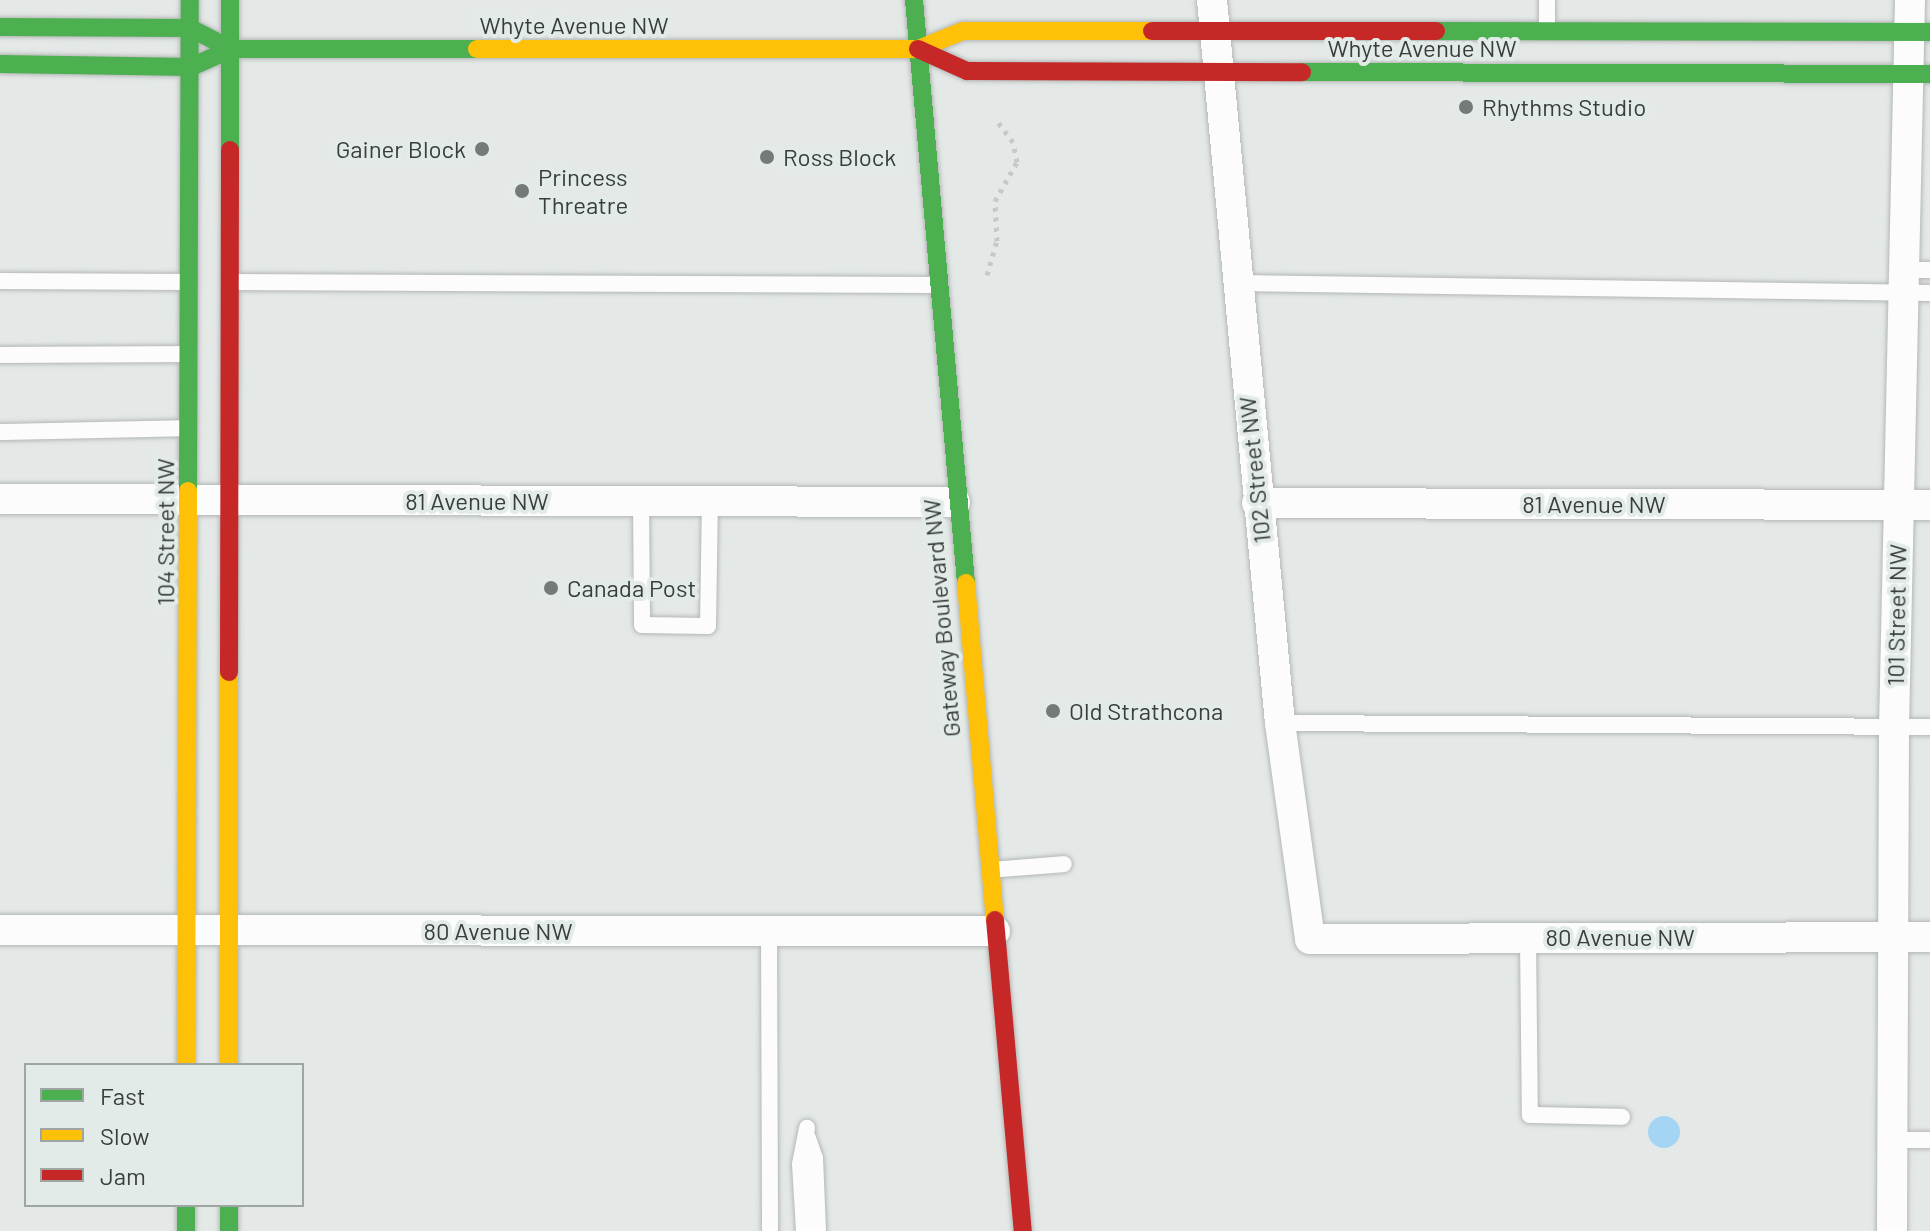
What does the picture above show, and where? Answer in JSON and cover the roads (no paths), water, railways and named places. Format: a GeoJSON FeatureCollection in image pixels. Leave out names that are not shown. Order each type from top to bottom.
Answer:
{"type":"FeatureCollection","features":[{"type":"Feature","properties":{"kind":"main road","name":"104 Street NW"},"geometry":{"type":"LineString","coordinates":[[190,0],[191,67],[228,500],[229,1063]]}},
{"type":"Feature","properties":{"kind":"main road","name":"104 Street NW"},"geometry":{"type":"LineString","coordinates":[[186,1063],[189,354],[210,282],[231,49],[230,0]]}},
{"type":"Feature","properties":{"kind":"main road","name":"Gateway Boulevard NW"},"geometry":{"type":"LineString","coordinates":[[914,0],[955,502],[1023,1231]]}},
{"type":"Feature","properties":{"kind":"main road","name":"Whyte Avenue NW"},"geometry":{"type":"LineString","coordinates":[[0,27],[190,28],[231,49]]}},
{"type":"Feature","properties":{"kind":"main road","name":"Whyte Avenue NW"},"geometry":{"type":"LineString","coordinates":[[0,64],[191,67],[231,49],[918,49],[963,31],[1920,32]]}},
{"type":"Feature","properties":{"kind":"main road","name":"Whyte Avenue NW"},"geometry":{"type":"LineString","coordinates":[[918,49],[967,71],[1919,74]]}},
{"type":"Feature","properties":{"kind":"main road"},"geometry":{"type":"LineString","coordinates":[[186,1207],[186,1231]]}},
{"type":"Feature","properties":{"kind":"main road"},"geometry":{"type":"LineString","coordinates":[[229,1207],[229,1231]]}},
{"type":"Feature","properties":{"kind":"street","name":"102 Street NW"},"geometry":{"type":"LineString","coordinates":[[1212,0],[1257,503],[1280,723],[1310,939]]}},
{"type":"Feature","properties":{"kind":"street","name":"101 Street NW"},"geometry":{"type":"LineString","coordinates":[[1892,1231],[1892,936],[1898,505],[1918,282],[1920,32],[1910,0]]}},
{"type":"Feature","properties":{"kind":"street","name":"81 Avenue NW"},"geometry":{"type":"LineString","coordinates":[[0,499],[955,502]]}},
{"type":"Feature","properties":{"kind":"street","name":"81 Avenue NW"},"geometry":{"type":"LineString","coordinates":[[1257,503],[1930,505]]}},
{"type":"Feature","properties":{"kind":"street","name":"80 Avenue NW"},"geometry":{"type":"LineString","coordinates":[[0,930],[995,931]]}},
{"type":"Feature","properties":{"kind":"street","name":"80 Avenue NW"},"geometry":{"type":"LineString","coordinates":[[1310,939],[1930,937]]}},
{"type":"Feature","properties":{"kind":"lane"},"geometry":{"type":"LineString","coordinates":[[1547,0],[1547,30]]}},
{"type":"Feature","properties":{"kind":"lane"},"geometry":{"type":"LineString","coordinates":[[0,281],[939,285]]}},
{"type":"Feature","properties":{"kind":"lane"},"geometry":{"type":"LineString","coordinates":[[1236,283],[1918,282]]}},
{"type":"Feature","properties":{"kind":"lane"},"geometry":{"type":"LineString","coordinates":[[0,355],[189,354]]}},
{"type":"Feature","properties":{"kind":"lane"},"geometry":{"type":"LineString","coordinates":[[0,432],[189,428]]}},
{"type":"Feature","properties":{"kind":"lane"},"geometry":{"type":"LineString","coordinates":[[641,501],[642,625],[708,626],[710,501]]}},
{"type":"Feature","properties":{"kind":"lane"},"geometry":{"type":"LineString","coordinates":[[1280,723],[1930,727]]}},
{"type":"Feature","properties":{"kind":"lane"},"geometry":{"type":"LineString","coordinates":[[989,870],[1064,864]]}},
{"type":"Feature","properties":{"kind":"lane"},"geometry":{"type":"LineString","coordinates":[[769,932],[770,1231]]}},
{"type":"Feature","properties":{"kind":"lane"},"geometry":{"type":"LineString","coordinates":[[1528,938],[1530,1115],[1622,1117]]}},
{"type":"Feature","properties":{"kind":"lane"},"geometry":{"type":"LineString","coordinates":[[804,1231],[800,1164],[808,1133],[815,1158],[818,1231]]}},
{"type":"Feature","properties":{"kind":"lane"},"geometry":{"type":"LineString","coordinates":[[1893,1140],[1930,1140]]}},
{"type":"Feature","properties":{"kind":"water"},"geometry":{"type":"Polygon","coordinates":[[[1664,1116],[1675,1121],[1680,1132],[1675,1143],[1664,1148],[1653,1143],[1648,1132],[1653,1121],[1664,1116]]]}},
{"type":"Feature","properties":{"kind":"place","name":"Rhythms Studio"},"geometry":{"type":"Point","coordinates":[1466,107]}},
{"type":"Feature","properties":{"kind":"place","name":"Gainer Block"},"geometry":{"type":"Point","coordinates":[482,149]}},
{"type":"Feature","properties":{"kind":"place","name":"Ross Block"},"geometry":{"type":"Point","coordinates":[767,157]}},
{"type":"Feature","properties":{"kind":"place","name":"Princess Threatre"},"geometry":{"type":"Point","coordinates":[522,191]}},
{"type":"Feature","properties":{"kind":"place","name":"Canada Post"},"geometry":{"type":"Point","coordinates":[551,588]}},
{"type":"Feature","properties":{"kind":"place","name":"Old Strathcona"},"geometry":{"type":"Point","coordinates":[1053,711]}}]}
